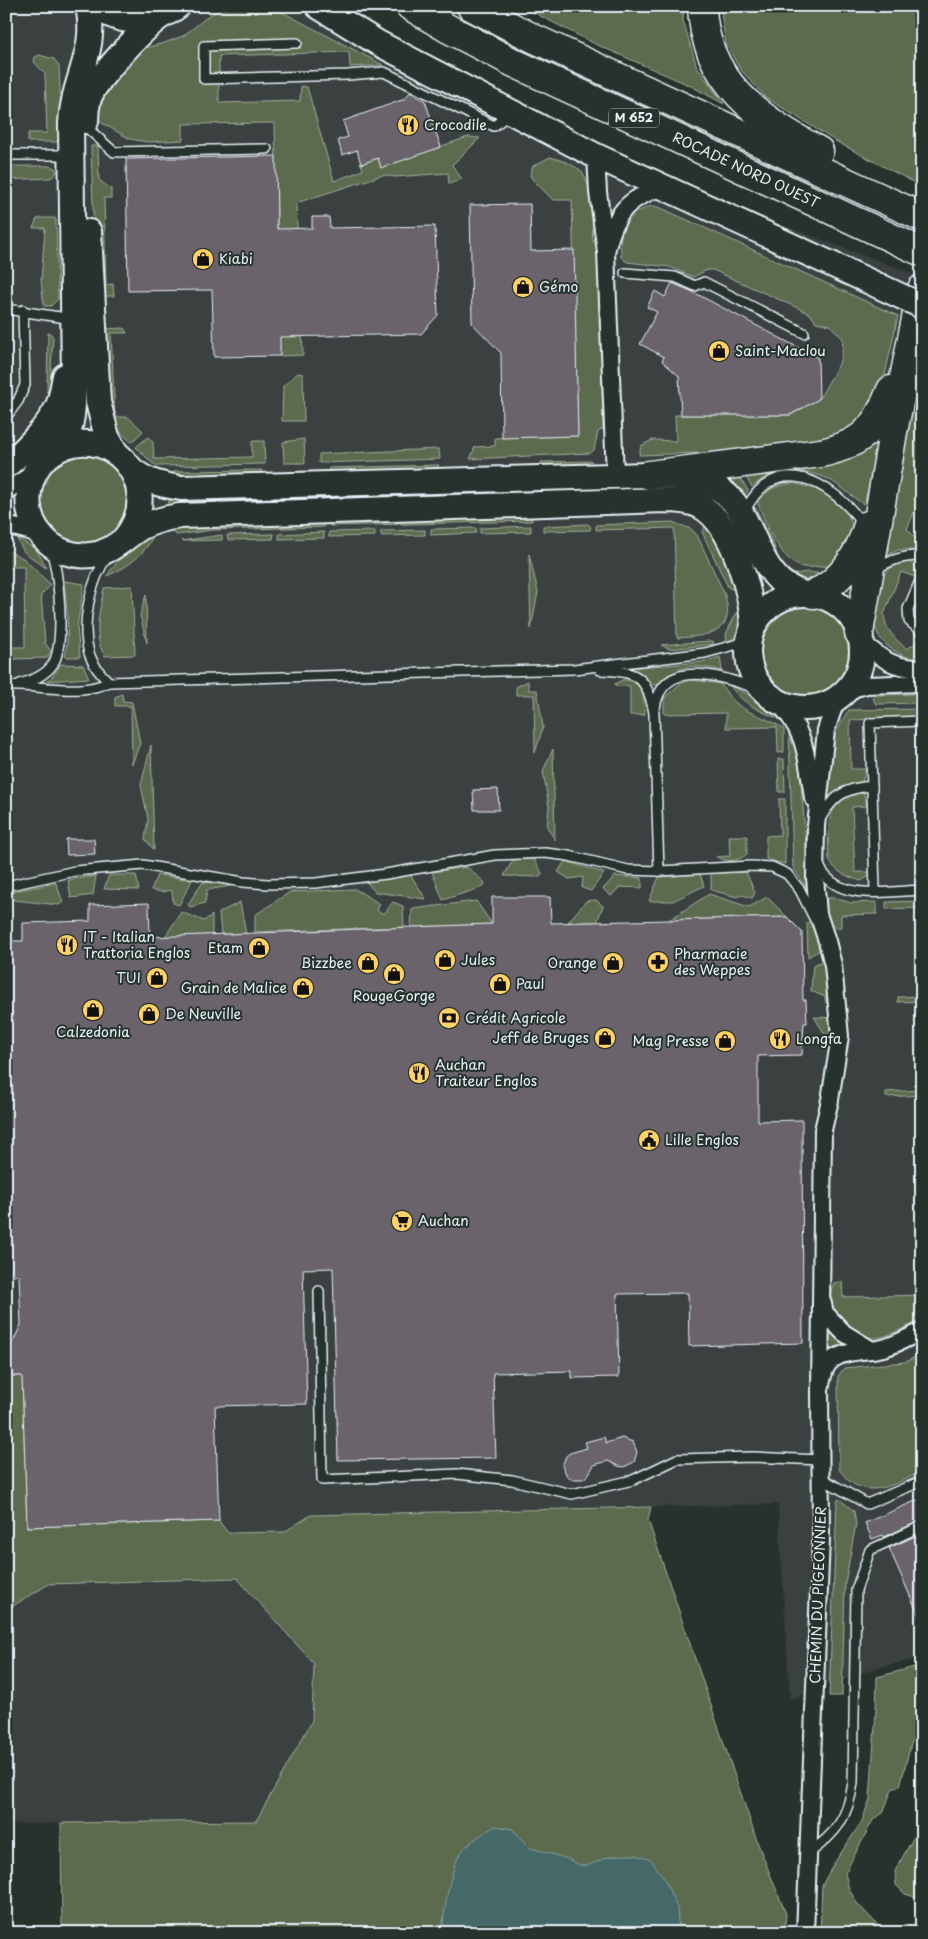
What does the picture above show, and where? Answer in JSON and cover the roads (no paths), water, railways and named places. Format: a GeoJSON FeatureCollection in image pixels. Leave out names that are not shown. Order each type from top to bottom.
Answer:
{"type":"FeatureCollection","features":[{"type":"Feature","properties":{"kind":"highway","name":"ROCADE NORD OUEST"},"geometry":{"type":"LineString","coordinates":[[410,6],[447,28],[514,63],[922,252]]}},
{"type":"Feature","properties":{"kind":"highway","name":"M 652"},"geometry":{"type":"LineString","coordinates":[[471,6],[533,38],[879,190],[922,217]]}},
{"type":"Feature","properties":{"kind":"highway"},"geometry":{"type":"LineString","coordinates":[[702,6],[703,23],[711,54],[719,70],[741,97],[771,123],[879,190],[922,206]]}},
{"type":"Feature","properties":{"kind":"highway"},"geometry":{"type":"LineString","coordinates":[[861,637],[893,432],[922,289]]}},
{"type":"Feature","properties":{"kind":"highway"},"geometry":{"type":"LineString","coordinates":[[649,475],[821,453],[846,446],[857,440],[876,422],[883,410],[917,318]]}},
{"type":"Feature","properties":{"kind":"highway"},"geometry":{"type":"LineString","coordinates":[[808,594],[827,586],[849,565],[858,551],[867,528],[893,432]]}},
{"type":"Feature","properties":{"kind":"street"},"geometry":{"type":"LineString","coordinates":[[6,490],[28,477],[43,462],[68,430],[72,418],[74,384],[72,106],[76,88],[89,52],[91,26],[88,6]]}},
{"type":"Feature","properties":{"kind":"street"},"geometry":{"type":"LineString","coordinates":[[95,6],[109,15],[126,21],[144,21],[170,11]]}},
{"type":"Feature","properties":{"kind":"street"},"geometry":{"type":"LineString","coordinates":[[319,8],[378,43],[596,156],[879,286],[917,318]]}},
{"type":"Feature","properties":{"kind":"street"},"geometry":{"type":"LineString","coordinates":[[121,541],[134,526],[140,504],[140,489],[107,437],[98,402],[91,275],[86,112],[89,98],[95,87],[141,32],[170,11]]}},
{"type":"Feature","properties":{"kind":"street"},"geometry":{"type":"LineString","coordinates":[[596,156],[598,192],[606,252],[615,476]]}},
{"type":"Feature","properties":{"kind":"street"},"geometry":{"type":"LineString","coordinates":[[606,252],[612,228],[621,212],[638,198],[650,191],[663,187]]}},
{"type":"Feature","properties":{"kind":"street"},"geometry":{"type":"LineString","coordinates":[[6,466],[23,452],[53,414],[58,404],[73,345]]}},
{"type":"Feature","properties":{"kind":"street"},"geometry":{"type":"LineString","coordinates":[[816,826],[800,731],[788,712],[756,680],[751,668],[748,649],[752,632],[752,609],[747,583],[717,520],[707,510],[694,504],[685,501],[665,500],[198,514],[165,518],[151,522],[97,554],[81,555],[58,549],[43,537],[32,520],[28,497],[31,482],[43,462],[67,446],[81,443],[96,444],[124,461],[141,477],[154,483],[182,488],[649,475],[688,478],[714,486],[730,498],[742,516],[760,552],[774,574],[785,585],[828,599],[842,607],[852,619],[861,637],[878,655],[896,666],[922,668]]}},
{"type":"Feature","properties":{"kind":"street"},"geometry":{"type":"LineString","coordinates":[[6,525],[43,537]]}},
{"type":"Feature","properties":{"kind":"street"},"geometry":{"type":"LineString","coordinates":[[752,632],[763,613],[771,605],[786,597],[808,594]]}},
{"type":"Feature","properties":{"kind":"street"},"geometry":{"type":"LineString","coordinates":[[820,1390],[823,1130],[830,1100],[840,1036],[833,966],[818,914],[815,877],[816,826],[826,730],[842,694],[857,676],[861,665],[861,637]]}},
{"type":"Feature","properties":{"kind":"street"},"geometry":{"type":"LineString","coordinates":[[769,695],[791,706],[803,708],[821,706],[842,694],[867,685],[922,683]]}},
{"type":"Feature","properties":{"kind":"street"},"geometry":{"type":"LineString","coordinates":[[820,1291],[825,1313],[844,1333],[872,1350]]}},
{"type":"Feature","properties":{"kind":"street","name":"CHEMIN DU PIGEONNIER"},"geometry":{"type":"LineString","coordinates":[[806,1931],[820,1538],[820,1390],[827,1367],[831,1361],[843,1356],[895,1344],[922,1331]]}},
{"type":"Feature","properties":{"kind":"lane"},"geometry":{"type":"LineString","coordinates":[[297,43],[204,46],[204,79],[348,75],[384,72],[494,126],[511,112]]}},
{"type":"Feature","properties":{"kind":"lane"},"geometry":{"type":"LineString","coordinates":[[86,127],[114,152],[267,149]]}},
{"type":"Feature","properties":{"kind":"lane"},"geometry":{"type":"LineString","coordinates":[[6,154],[72,154]]}},
{"type":"Feature","properties":{"kind":"lane"},"geometry":{"type":"LineString","coordinates":[[625,273],[675,277],[695,286],[704,282],[804,333]]}},
{"type":"Feature","properties":{"kind":"lane"},"geometry":{"type":"LineString","coordinates":[[6,309],[23,310],[73,319]]}},
{"type":"Feature","properties":{"kind":"lane"},"geometry":{"type":"LineString","coordinates":[[6,417],[18,401],[25,385],[23,310]]}},
{"type":"Feature","properties":{"kind":"lane"},"geometry":{"type":"LineString","coordinates":[[742,516],[754,496],[768,484],[783,477],[799,477],[816,482],[834,492],[853,510],[867,528]]}},
{"type":"Feature","properties":{"kind":"lane"},"geometry":{"type":"LineString","coordinates":[[9,686],[33,680],[44,673],[52,665],[57,655],[60,631],[57,578],[51,552],[43,537]]}},
{"type":"Feature","properties":{"kind":"lane"},"geometry":{"type":"LineString","coordinates":[[109,682],[95,666],[89,654],[87,638],[88,618],[94,582],[98,571],[121,541]]}},
{"type":"Feature","properties":{"kind":"lane"},"geometry":{"type":"LineString","coordinates":[[871,571],[893,559],[922,556]]}},
{"type":"Feature","properties":{"kind":"lane"},"geometry":{"type":"LineString","coordinates":[[922,576],[908,609],[909,622],[922,632]]}},
{"type":"Feature","properties":{"kind":"lane"},"geometry":{"type":"LineString","coordinates":[[9,686],[98,688],[109,682],[574,669],[705,653],[738,644],[752,632]]}},
{"type":"Feature","properties":{"kind":"lane"},"geometry":{"type":"LineString","coordinates":[[574,669],[629,673],[646,685],[650,694],[654,713],[659,871]]}},
{"type":"Feature","properties":{"kind":"lane"},"geometry":{"type":"LineString","coordinates":[[654,713],[660,691],[669,682],[681,675],[708,675],[769,695]]}},
{"type":"Feature","properties":{"kind":"lane"},"geometry":{"type":"LineString","coordinates":[[876,892],[870,723],[922,721]]}},
{"type":"Feature","properties":{"kind":"lane"},"geometry":{"type":"LineString","coordinates":[[816,826],[827,807],[841,794],[856,788],[872,786]]}},
{"type":"Feature","properties":{"kind":"lane"},"geometry":{"type":"LineString","coordinates":[[816,850],[819,866],[824,875],[832,882],[848,890],[876,892],[922,890]]}},
{"type":"Feature","properties":{"kind":"lane"},"geometry":{"type":"LineString","coordinates":[[6,886],[75,871],[143,865],[243,882],[268,884],[316,883],[386,874],[479,857],[524,853],[553,854],[628,870],[659,871],[751,866],[772,867],[786,874],[795,884],[812,917],[824,932]]}},
{"type":"Feature","properties":{"kind":"lane"},"geometry":{"type":"LineString","coordinates":[[319,1292],[322,1480],[457,1474],[512,1480],[572,1494],[633,1480],[677,1459],[753,1457],[821,1460]]}},
{"type":"Feature","properties":{"kind":"lane"},"geometry":{"type":"LineString","coordinates":[[821,1478],[868,1504],[922,1481]]}},
{"type":"Feature","properties":{"kind":"lane"},"geometry":{"type":"LineString","coordinates":[[810,1853],[826,1841],[839,1825],[850,1804],[853,1784],[856,1590],[870,1550],[922,1526]]}},
{"type":"Feature","properties":{"kind":"water"},"geometry":{"type":"Polygon","coordinates":[[[495,1826],[513,1829],[528,1847],[568,1859],[580,1865],[587,1866],[608,1857],[621,1855],[636,1855],[651,1860],[664,1878],[677,1908],[679,1933],[442,1933],[448,1889],[458,1857],[470,1843],[495,1826]]]}},
{"type":"Feature","properties":{"kind":"place","name":"Crocodile"},"geometry":{"type":"Point","coordinates":[408,125]}},
{"type":"Feature","properties":{"kind":"place","name":"Kiabi"},"geometry":{"type":"Point","coordinates":[203,259]}},
{"type":"Feature","properties":{"kind":"place","name":"Gémo"},"geometry":{"type":"Point","coordinates":[523,287]}},
{"type":"Feature","properties":{"kind":"place","name":"Saint-Maclou"},"geometry":{"type":"Point","coordinates":[719,351]}},
{"type":"Feature","properties":{"kind":"place","name":"IT - Italian Trattoria Englos"},"geometry":{"type":"Point","coordinates":[67,945]}},
{"type":"Feature","properties":{"kind":"place","name":"Etam"},"geometry":{"type":"Point","coordinates":[259,948]}},
{"type":"Feature","properties":{"kind":"place","name":"Jules"},"geometry":{"type":"Point","coordinates":[445,960]}},
{"type":"Feature","properties":{"kind":"place","name":"Pharmacie des Weppes"},"geometry":{"type":"Point","coordinates":[658,962]}},
{"type":"Feature","properties":{"kind":"place","name":"Bizzbee"},"geometry":{"type":"Point","coordinates":[368,963]}},
{"type":"Feature","properties":{"kind":"place","name":"Orange"},"geometry":{"type":"Point","coordinates":[613,963]}},
{"type":"Feature","properties":{"kind":"place","name":"RougeGorge"},"geometry":{"type":"Point","coordinates":[394,974]}},
{"type":"Feature","properties":{"kind":"place","name":"TUI"},"geometry":{"type":"Point","coordinates":[157,978]}},
{"type":"Feature","properties":{"kind":"place","name":"Paul"},"geometry":{"type":"Point","coordinates":[500,984]}},
{"type":"Feature","properties":{"kind":"place","name":"Grain de Malice"},"geometry":{"type":"Point","coordinates":[303,988]}},
{"type":"Feature","properties":{"kind":"place","name":"Calzedonia"},"geometry":{"type":"Point","coordinates":[93,1010]}},
{"type":"Feature","properties":{"kind":"place","name":"De Neuville"},"geometry":{"type":"Point","coordinates":[149,1014]}},
{"type":"Feature","properties":{"kind":"place","name":"Crédit Agricole"},"geometry":{"type":"Point","coordinates":[449,1018]}},
{"type":"Feature","properties":{"kind":"place","name":"Jeff de Bruges"},"geometry":{"type":"Point","coordinates":[605,1038]}},
{"type":"Feature","properties":{"kind":"place","name":"Longfa"},"geometry":{"type":"Point","coordinates":[780,1039]}},
{"type":"Feature","properties":{"kind":"place","name":"Mag Presse"},"geometry":{"type":"Point","coordinates":[725,1041]}},
{"type":"Feature","properties":{"kind":"place","name":"Auchan Traiteur Englos"},"geometry":{"type":"Point","coordinates":[419,1073]}},
{"type":"Feature","properties":{"kind":"place","name":"Lille Englos"},"geometry":{"type":"Point","coordinates":[649,1140]}},
{"type":"Feature","properties":{"kind":"place","name":"Auchan"},"geometry":{"type":"Point","coordinates":[402,1221]}}]}
